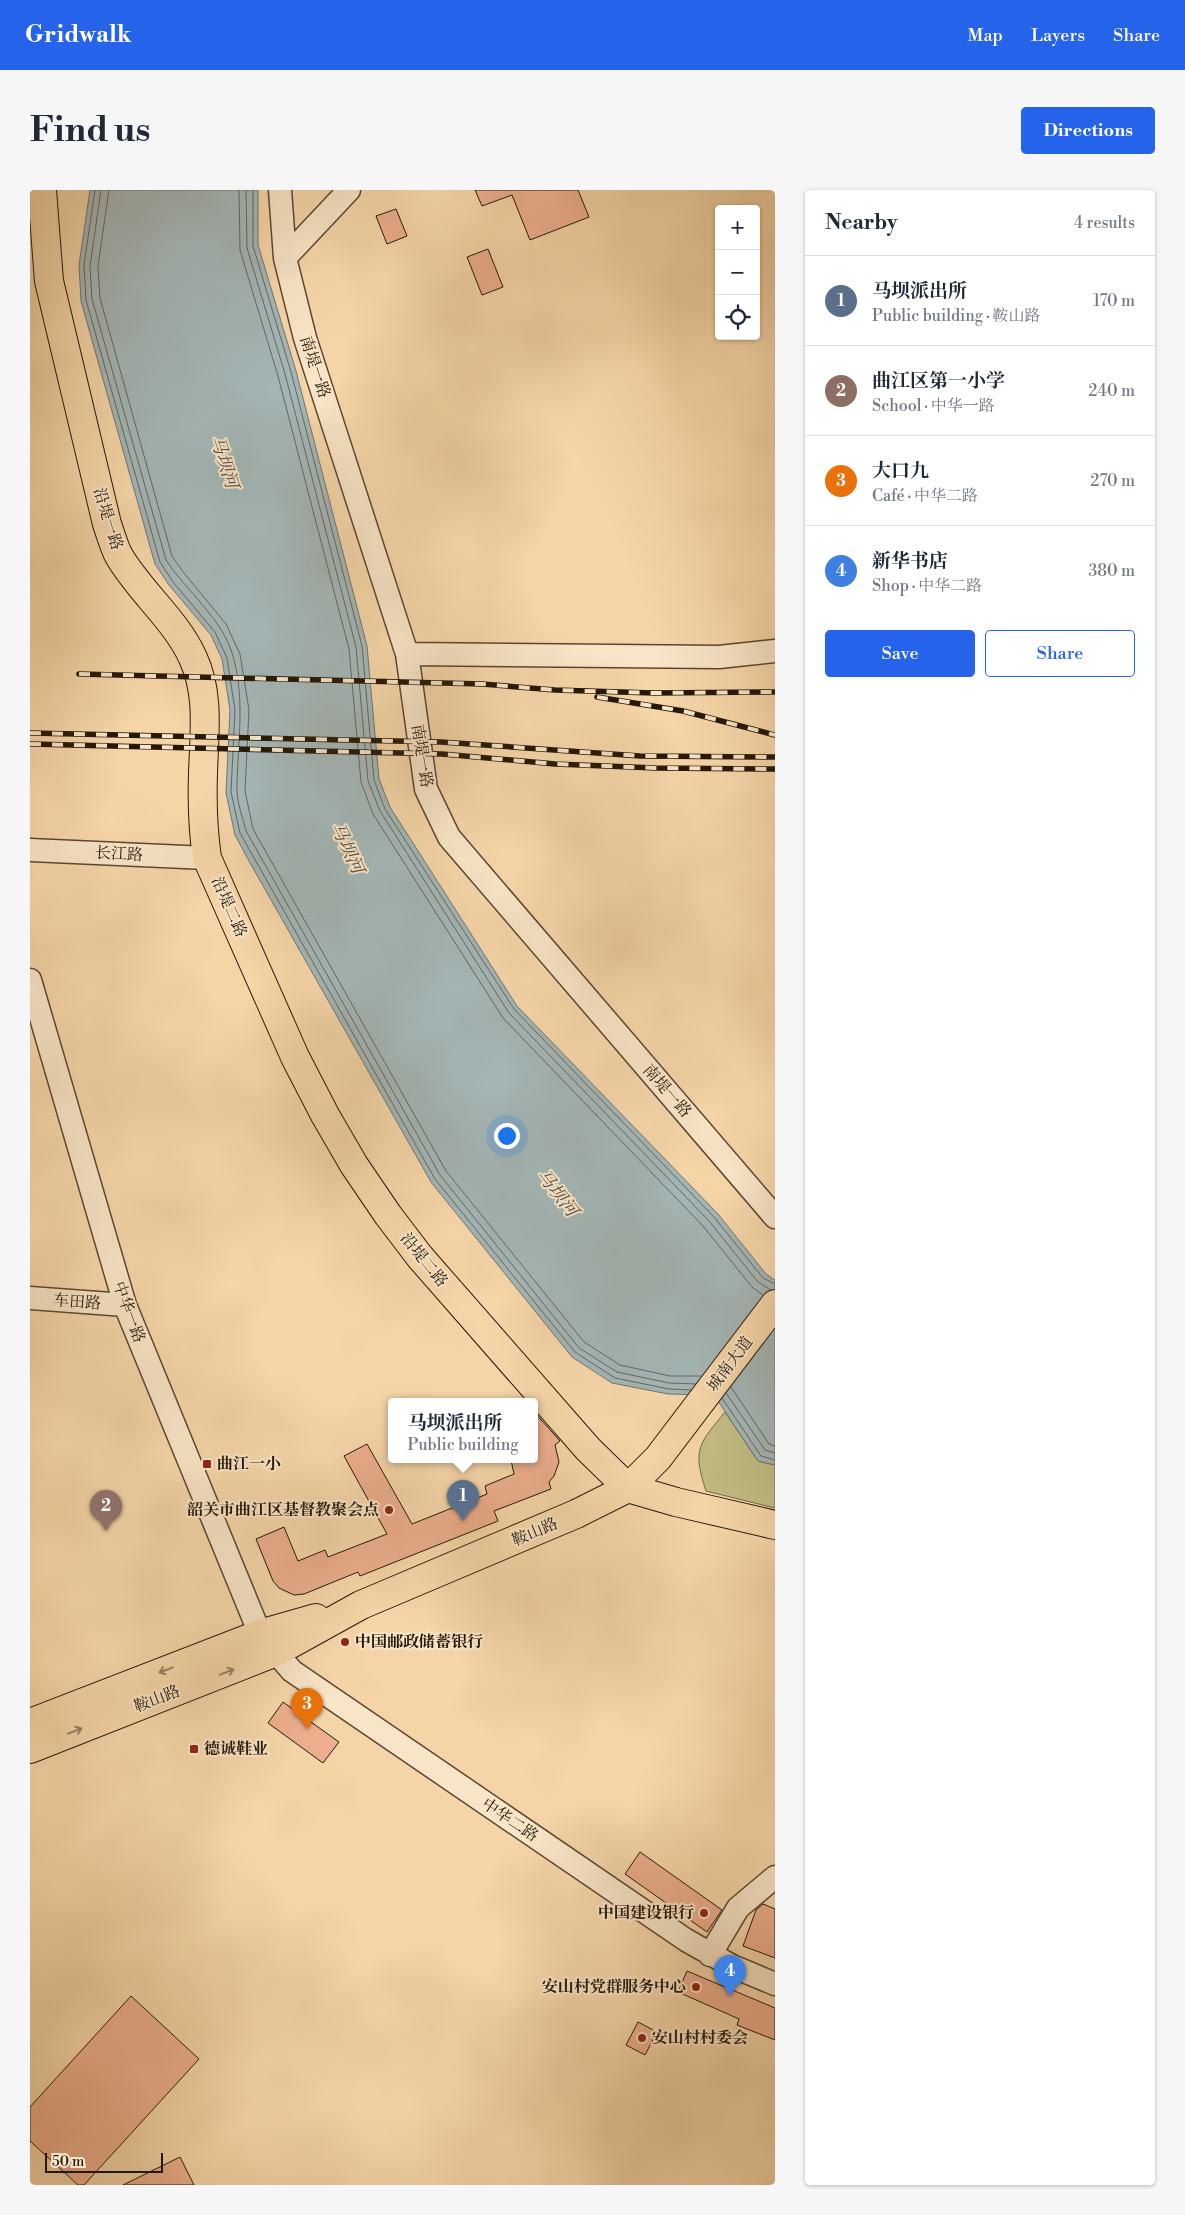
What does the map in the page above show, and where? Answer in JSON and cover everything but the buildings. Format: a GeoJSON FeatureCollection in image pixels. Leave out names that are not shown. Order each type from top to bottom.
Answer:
{"type":"FeatureCollection","features":[{"type":"Feature","properties":{"kind":"main road","name":"沿堤一路"},"geometry":{"type":"LineString","coordinates":[[42,190],[49,281],[107,524],[119,555],[138,583],[179,634],[193,657],[202,685],[205,714],[203,826],[207,858]]}},
{"type":"Feature","properties":{"kind":"main road","name":"沿堤二路"},"geometry":{"type":"LineString","coordinates":[[207,858],[295,1057],[354,1165],[388,1215],[420,1257],[588,1449],[628,1488],[676,1502],[775,1525]]}},
{"type":"Feature","properties":{"kind":"main road","name":"城南大道"},"geometry":{"type":"LineString","coordinates":[[685,1425],[775,1304]]}},
{"type":"Feature","properties":{"kind":"main road","name":"鞍山路"},"geometry":{"type":"LineString","coordinates":[[30,1748],[268,1643],[576,1514],[628,1488],[658,1458],[685,1425]]}},
{"type":"Feature","properties":{"kind":"main road","name":"鞍山路"},"geometry":{"type":"LineString","coordinates":[[30,1722],[268,1643]]}},
{"type":"Feature","properties":{"kind":"street","name":"南堤一路"},"geometry":{"type":"LineString","coordinates":[[280,190],[285,258],[305,338],[407,654],[426,789],[449,837],[775,1217]]}},
{"type":"Feature","properties":{"kind":"street"},"geometry":{"type":"LineString","coordinates":[[285,258],[349,190]]}},
{"type":"Feature","properties":{"kind":"street"},"geometry":{"type":"LineString","coordinates":[[407,654],[720,657],[775,651]]}},
{"type":"Feature","properties":{"kind":"street","name":"长江路"},"geometry":{"type":"LineString","coordinates":[[30,850],[207,858]]}},
{"type":"Feature","properties":{"kind":"street","name":"中华一路"},"geometry":{"type":"LineString","coordinates":[[30,980],[125,1305],[268,1643]]}},
{"type":"Feature","properties":{"kind":"street","name":"车田路"},"geometry":{"type":"LineString","coordinates":[[30,1298],[125,1305]]}},
{"type":"Feature","properties":{"kind":"street","name":"中华二路"},"geometry":{"type":"LineString","coordinates":[[268,1643],[292,1671],[710,1955],[775,1984]]}},
{"type":"Feature","properties":{"kind":"street"},"geometry":{"type":"LineString","coordinates":[[710,1955],[738,1908],[775,1877]]}},
{"type":"Feature","properties":{"kind":"shaded area"},"geometry":{"type":"Polygon","coordinates":[[[725,1412],[758,1461],[775,1465],[775,1508],[706,1491],[699,1465],[699,1456],[704,1440],[725,1412]]]}},
{"type":"Feature","properties":{"kind":"water","name":"马坝河"},"geometry":{"type":"Polygon","coordinates":[[[90,190],[258,190],[258,245],[296,371],[367,646],[379,779],[390,807],[517,1006],[718,1214],[766,1274],[775,1280],[775,1465],[758,1461],[714,1395],[668,1394],[612,1383],[572,1357],[431,1182],[235,835],[226,793],[230,710],[222,659],[211,635],[169,585],[155,564],[81,301],[79,265],[90,190]]]}},
{"type":"Feature","properties":{"kind":"railway"},"geometry":{"type":"LineString","coordinates":[[79,674],[482,684],[555,690],[654,693],[775,692]]}},
{"type":"Feature","properties":{"kind":"railway"},"geometry":{"type":"LineString","coordinates":[[597,697],[683,711],[775,735]]}},
{"type":"Feature","properties":{"kind":"railway"},"geometry":{"type":"LineString","coordinates":[[30,733],[441,742],[640,756],[775,757]]}},
{"type":"Feature","properties":{"kind":"railway"},"geometry":{"type":"LineString","coordinates":[[30,744],[442,754],[555,764],[656,768],[775,769]]}},
{"type":"Feature","properties":{"kind":"place","name":"曲江一小"},"geometry":{"type":"Point","coordinates":[207,1464]}},
{"type":"Feature","properties":{"kind":"place","name":"韶关市曲江区基督教聚会点"},"geometry":{"type":"Point","coordinates":[389,1510]}},
{"type":"Feature","properties":{"kind":"place","name":"马坝派出所"},"geometry":{"type":"Point","coordinates":[463,1521]}},
{"type":"Feature","properties":{"kind":"place","name":"曲江区第一小学"},"geometry":{"type":"Point","coordinates":[106,1531]}},
{"type":"Feature","properties":{"kind":"place","name":"中国邮政储蓄银行"},"geometry":{"type":"Point","coordinates":[345,1642]}},
{"type":"Feature","properties":{"kind":"place","name":"大口九"},"geometry":{"type":"Point","coordinates":[307,1729]}},
{"type":"Feature","properties":{"kind":"place","name":"德诚鞋业"},"geometry":{"type":"Point","coordinates":[194,1749]}},
{"type":"Feature","properties":{"kind":"place","name":"中国建设银行"},"geometry":{"type":"Point","coordinates":[704,1913]}},
{"type":"Feature","properties":{"kind":"place","name":"安山村党群服务中心"},"geometry":{"type":"Point","coordinates":[696,1987]}},
{"type":"Feature","properties":{"kind":"place","name":"新华书店"},"geometry":{"type":"Point","coordinates":[730,1996]}},
{"type":"Feature","properties":{"kind":"place","name":"安山村村委会"},"geometry":{"type":"Point","coordinates":[642,2038]}}]}
